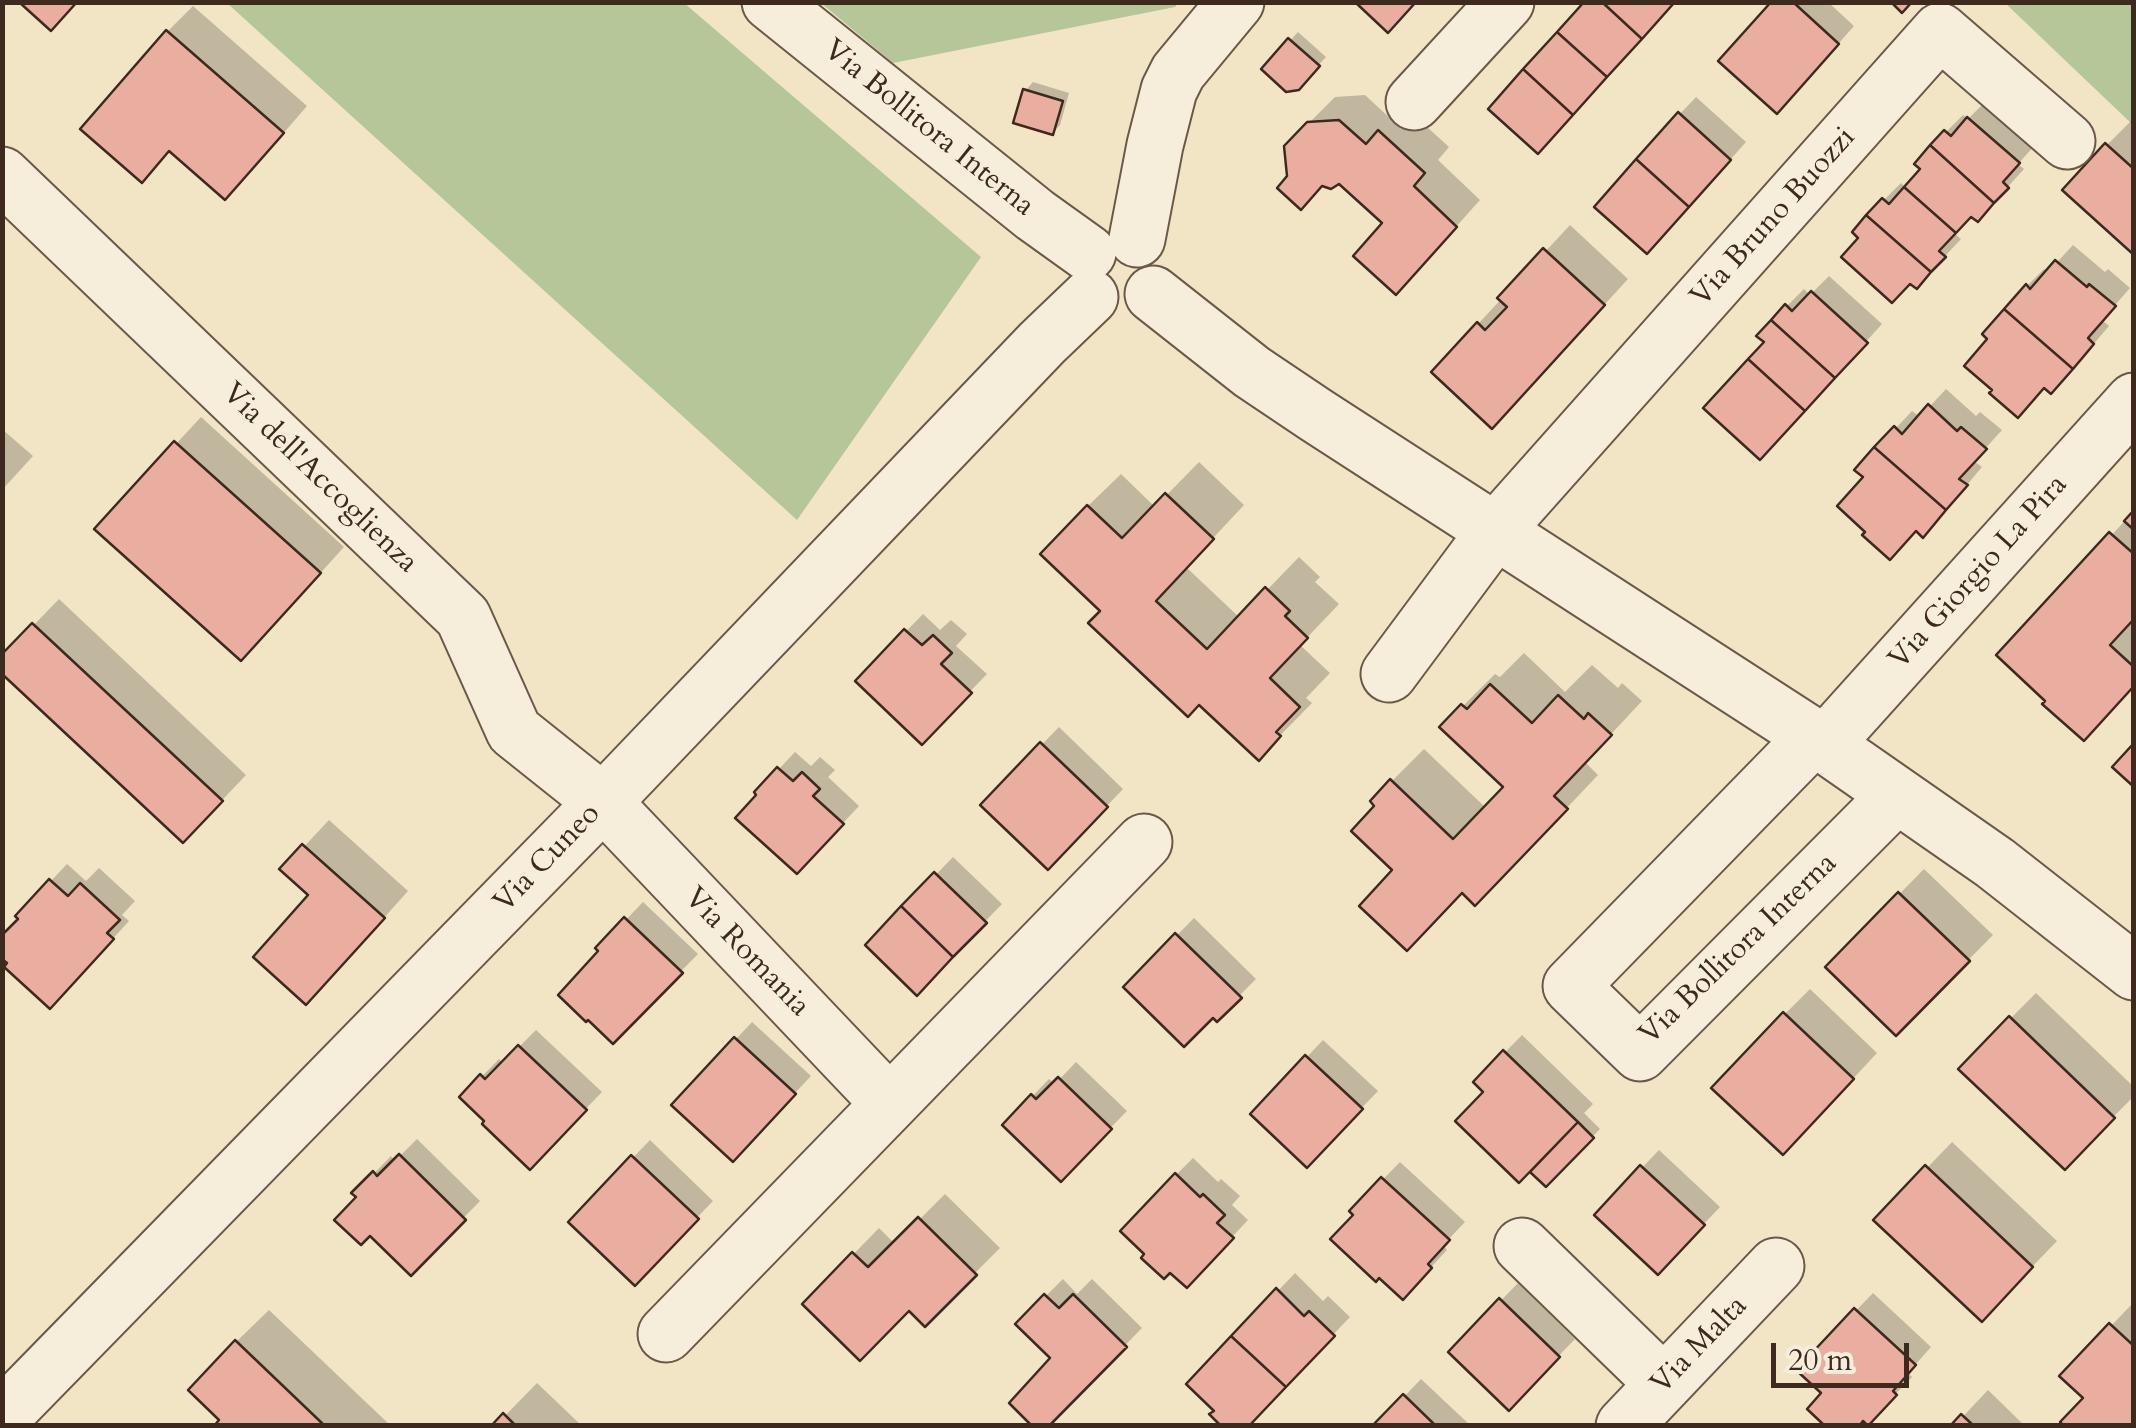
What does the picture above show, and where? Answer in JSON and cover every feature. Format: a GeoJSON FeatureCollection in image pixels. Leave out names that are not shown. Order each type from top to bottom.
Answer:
{"type":"FeatureCollection","features":[{"type":"Feature","properties":{"kind":"street","name":"Via Bollitora Interna"},"geometry":{"type":"LineString","coordinates":[[770,2],[1035,215],[1105,263]]}},
{"type":"Feature","properties":{"kind":"street"},"geometry":{"type":"LineString","coordinates":[[1236,2],[1178,72],[1170,90],[1156,145],[1105,263],[1107,310],[1128,312],[1154,294],[1252,372],[1897,794],[1994,863],[2134,972]]}},
{"type":"Feature","properties":{"kind":"street"},"geometry":{"type":"LineString","coordinates":[[1414,102],[1506,2]]}},
{"type":"Feature","properties":{"kind":"street","name":"Via Bruno Buozzi"},"geometry":{"type":"LineString","coordinates":[[1496,530],[1940,32],[2067,140]]}},
{"type":"Feature","properties":{"kind":"street","name":"Via dell'Accoglienza"},"geometry":{"type":"LineString","coordinates":[[2,175],[462,618],[514,732],[603,802]]}},
{"type":"Feature","properties":{"kind":"street","name":"Via Cuneo"},"geometry":{"type":"LineString","coordinates":[[2,1417],[603,802],[1042,343],[1105,263]]}},
{"type":"Feature","properties":{"kind":"street","name":"Via Giorgio La Pira"},"geometry":{"type":"LineString","coordinates":[[1820,741],[2134,401]]}},
{"type":"Feature","properties":{"kind":"street"},"geometry":{"type":"LineString","coordinates":[[1389,674],[1496,530]]}},
{"type":"Feature","properties":{"kind":"street","name":"Via Bollitora Interna"},"geometry":{"type":"LineString","coordinates":[[1820,741],[1571,986],[1640,1053],[1897,794]]}},
{"type":"Feature","properties":{"kind":"street","name":"Via Romania"},"geometry":{"type":"LineString","coordinates":[[603,802],[888,1103]]}},
{"type":"Feature","properties":{"kind":"street"},"geometry":{"type":"LineString","coordinates":[[666,1334],[1144,842]]}},
{"type":"Feature","properties":{"kind":"street"},"geometry":{"type":"LineString","coordinates":[[1522,1246],[1664,1384]]}},
{"type":"Feature","properties":{"kind":"street","name":"Via Malta"},"geometry":{"type":"LineString","coordinates":[[1624,1426],[1776,1266]]}},
{"type":"Feature","properties":{"kind":"green space"},"geometry":{"type":"Polygon","coordinates":[[[227,3],[684,3],[981,257],[797,520],[227,3]]]}},
{"type":"Feature","properties":{"kind":"green space"},"geometry":{"type":"Polygon","coordinates":[[[821,3],[1178,3],[1175,7],[893,63],[821,3]]]}},
{"type":"Feature","properties":{"kind":"green space"},"geometry":{"type":"Polygon","coordinates":[[[2005,3],[2133,3],[2133,125],[2005,3]]]}},
{"type":"Feature","properties":{"kind":"building"},"geometry":{"type":"Polygon","coordinates":[[[19,2],[77,2],[51,31],[19,2]]]}},
{"type":"Feature","properties":{"kind":"building"},"geometry":{"type":"Polygon","coordinates":[[[1355,2],[1416,2],[1388,33],[1355,2]]]}},
{"type":"Feature","properties":{"kind":"building"},"geometry":{"type":"Polygon","coordinates":[[[1584,2],[1602,2],[1642,39],[1607,77],[1557,32],[1584,2]]]}},
{"type":"Feature","properties":{"kind":"building"},"geometry":{"type":"Polygon","coordinates":[[[1602,2],[1674,2],[1674,3],[1642,39],[1602,2]]]}},
{"type":"Feature","properties":{"kind":"building"},"geometry":{"type":"Polygon","coordinates":[[[1771,2],[1793,2],[1839,44],[1777,114],[1718,61],[1771,2]]]}},
{"type":"Feature","properties":{"kind":"building"},"geometry":{"type":"Polygon","coordinates":[[[1891,2],[1912,2],[1902,13],[1891,2]]]}},
{"type":"Feature","properties":{"kind":"building"},"geometry":{"type":"Polygon","coordinates":[[[166,30],[284,133],[225,200],[169,151],[142,183],[80,129],[166,30]]]}},
{"type":"Feature","properties":{"kind":"building"},"geometry":{"type":"Polygon","coordinates":[[[1557,32],[1607,77],[1573,115],[1523,69],[1557,32]]]}},
{"type":"Feature","properties":{"kind":"building"},"geometry":{"type":"Polygon","coordinates":[[[1288,38],[1320,66],[1299,90],[1286,92],[1261,69],[1288,38]]]}},
{"type":"Feature","properties":{"kind":"building"},"geometry":{"type":"Polygon","coordinates":[[[1523,69],[1573,115],[1538,154],[1488,109],[1523,69]]]}},
{"type":"Feature","properties":{"kind":"building"},"geometry":{"type":"Polygon","coordinates":[[[1023,89],[1063,101],[1053,135],[1013,123],[1023,89]]]}},
{"type":"Feature","properties":{"kind":"building"},"geometry":{"type":"Polygon","coordinates":[[[1678,112],[1731,160],[1689,207],[1636,159],[1678,112]]]}},
{"type":"Feature","properties":{"kind":"building"},"geometry":{"type":"Polygon","coordinates":[[[1967,117],[2020,163],[2003,182],[2009,188],[1994,203],[1930,145],[1944,130],[1951,136],[1967,117]]]}},
{"type":"Feature","properties":{"kind":"building"},"geometry":{"type":"Polygon","coordinates":[[[1339,120],[1366,144],[1378,130],[1425,173],[1414,186],[1457,227],[1396,295],[1353,256],[1382,223],[1339,184],[1331,189],[1322,186],[1301,210],[1277,188],[1287,176],[1284,146],[1307,122],[1339,120]]]}},
{"type":"Feature","properties":{"kind":"building"},"geometry":{"type":"Polygon","coordinates":[[[2105,143],[2134,169],[2134,255],[2062,190],[2105,143]]]}},
{"type":"Feature","properties":{"kind":"building"},"geometry":{"type":"Polygon","coordinates":[[[1930,145],[1994,203],[1978,222],[1971,217],[1956,233],[1904,187],[1920,169],[1914,164],[1930,145]]]}},
{"type":"Feature","properties":{"kind":"building"},"geometry":{"type":"Polygon","coordinates":[[[1636,159],[1689,207],[1647,254],[1594,207],[1636,159]]]}},
{"type":"Feature","properties":{"kind":"building"},"geometry":{"type":"Polygon","coordinates":[[[1904,187],[1956,233],[1939,251],[1946,257],[1931,272],[1866,215],[1882,198],[1889,204],[1904,187]]]}},
{"type":"Feature","properties":{"kind":"building"},"geometry":{"type":"Polygon","coordinates":[[[1866,215],[1931,272],[1917,289],[1910,284],[1892,303],[1841,257],[1858,238],[1852,232],[1866,215]]]}},
{"type":"Feature","properties":{"kind":"building"},"geometry":{"type":"Polygon","coordinates":[[[1543,248],[1605,305],[1492,429],[1431,372],[1477,322],[1485,330],[1507,307],[1497,298],[1543,248]]]}},
{"type":"Feature","properties":{"kind":"building"},"geometry":{"type":"Polygon","coordinates":[[[2055,260],[2116,306],[2088,338],[2094,344],[2073,369],[2004,309],[2026,284],[2030,289],[2055,260]]]}},
{"type":"Feature","properties":{"kind":"building"},"geometry":{"type":"Polygon","coordinates":[[[1811,291],[1868,343],[1835,378],[1771,320],[1785,304],[1792,311],[1811,291]]]}},
{"type":"Feature","properties":{"kind":"building"},"geometry":{"type":"Polygon","coordinates":[[[2004,309],[2073,369],[2051,394],[2044,388],[2018,418],[1964,366],[1987,339],[1982,334],[2004,309]]]}},
{"type":"Feature","properties":{"kind":"building"},"geometry":{"type":"Polygon","coordinates":[[[1771,320],[1835,378],[1805,411],[1748,359],[1764,342],[1756,336],[1771,320]]]}},
{"type":"Feature","properties":{"kind":"building"},"geometry":{"type":"Polygon","coordinates":[[[1748,359],[1805,411],[1760,460],[1703,408],[1748,359]]]}},
{"type":"Feature","properties":{"kind":"building"},"geometry":{"type":"Polygon","coordinates":[[[1928,404],[1957,431],[1961,427],[1987,449],[1959,479],[1968,485],[1946,510],[1874,447],[1894,426],[1902,434],[1928,404]]]}},
{"type":"Feature","properties":{"kind":"building"},"geometry":{"type":"Polygon","coordinates":[[[174,441],[321,573],[241,661],[94,529],[174,441]]]}},
{"type":"Feature","properties":{"kind":"building"},"geometry":{"type":"Polygon","coordinates":[[[1874,447],[1946,510],[1923,538],[1916,531],[1890,560],[1837,506],[1863,477],[1854,470],[1874,447]]]}},
{"type":"Feature","properties":{"kind":"building"},"geometry":{"type":"Polygon","coordinates":[[[1165,493],[1214,539],[1156,601],[1207,649],[1265,587],[1290,611],[1285,616],[1308,638],[1270,678],[1300,707],[1276,732],[1281,736],[1259,761],[1199,705],[1188,717],[1088,623],[1100,611],[1040,554],[1087,505],[1122,538],[1165,493]]]}},
{"type":"Feature","properties":{"kind":"building"},"geometry":{"type":"Polygon","coordinates":[[[2134,510],[2134,530],[2124,521],[2134,510]]]}},
{"type":"Feature","properties":{"kind":"building"},"geometry":{"type":"Polygon","coordinates":[[[2109,532],[2134,554],[2134,619],[2110,645],[2134,667],[2134,686],[2084,741],[1996,655],[2109,532]]]}},
{"type":"Feature","properties":{"kind":"building"},"geometry":{"type":"Polygon","coordinates":[[[32,623],[223,801],[183,843],[2,674],[2,654],[32,623]]]}},
{"type":"Feature","properties":{"kind":"building"},"geometry":{"type":"Polygon","coordinates":[[[904,629],[922,645],[933,635],[952,653],[941,664],[972,693],[922,745],[855,681],[904,629]]]}},
{"type":"Feature","properties":{"kind":"building"},"geometry":{"type":"Polygon","coordinates":[[[1490,684],[1532,723],[1558,695],[1584,719],[1588,713],[1612,735],[1554,796],[1568,809],[1475,906],[1462,893],[1407,951],[1359,906],[1392,870],[1351,831],[1374,806],[1370,801],[1390,779],[1453,839],[1503,787],[1439,727],[1461,704],[1467,709],[1490,684]]]}},
{"type":"Feature","properties":{"kind":"building"},"geometry":{"type":"Polygon","coordinates":[[[1040,742],[1108,807],[1048,870],[980,805],[1040,742]]]}},
{"type":"Feature","properties":{"kind":"building"},"geometry":{"type":"Polygon","coordinates":[[[2134,743],[2134,787],[2112,767],[2134,743]]]}},
{"type":"Feature","properties":{"kind":"building"},"geometry":{"type":"Polygon","coordinates":[[[777,767],[793,781],[802,772],[820,789],[813,796],[844,824],[797,874],[735,818],[777,767]]]}},
{"type":"Feature","properties":{"kind":"building"},"geometry":{"type":"Polygon","coordinates":[[[302,844],[385,918],[306,1005],[253,957],[308,895],[279,869],[302,844]]]}},
{"type":"Feature","properties":{"kind":"building"},"geometry":{"type":"Polygon","coordinates":[[[934,872],[987,923],[953,957],[901,906],[934,872]]]}},
{"type":"Feature","properties":{"kind":"building"},"geometry":{"type":"Polygon","coordinates":[[[49,879],[68,896],[80,883],[120,920],[107,933],[114,939],[50,1009],[4,967],[7,963],[2,959],[2,935],[49,879]]]}},
{"type":"Feature","properties":{"kind":"building"},"geometry":{"type":"Polygon","coordinates":[[[1898,892],[1970,961],[1896,1036],[1825,967],[1898,892]]]}},
{"type":"Feature","properties":{"kind":"building"},"geometry":{"type":"Polygon","coordinates":[[[901,906],[953,957],[917,996],[865,945],[901,906]]]}},
{"type":"Feature","properties":{"kind":"building"},"geometry":{"type":"Polygon","coordinates":[[[624,917],[683,973],[613,1044],[558,995],[624,917]]]}},
{"type":"Feature","properties":{"kind":"building"},"geometry":{"type":"Polygon","coordinates":[[[1175,933],[1242,998],[1217,1022],[1213,1018],[1184,1047],[1123,987],[1175,933]]]}},
{"type":"Feature","properties":{"kind":"building"},"geometry":{"type":"Polygon","coordinates":[[[1783,1012],[1854,1079],[1783,1155],[1711,1088],[1783,1012]]]}},
{"type":"Feature","properties":{"kind":"building"},"geometry":{"type":"Polygon","coordinates":[[[2009,1016],[2115,1118],[2065,1170],[1958,1069],[2009,1016]]]}},
{"type":"Feature","properties":{"kind":"building"},"geometry":{"type":"Polygon","coordinates":[[[734,1037],[796,1094],[733,1162],[671,1105],[734,1037]]]}},
{"type":"Feature","properties":{"kind":"building"},"geometry":{"type":"Polygon","coordinates":[[[518,1045],[587,1110],[530,1170],[459,1097],[480,1074],[485,1079],[518,1045]]]}},
{"type":"Feature","properties":{"kind":"building"},"geometry":{"type":"Polygon","coordinates":[[[1503,1050],[1578,1122],[1519,1183],[1455,1121],[1483,1092],[1473,1082],[1503,1050]]]}},
{"type":"Feature","properties":{"kind":"building"},"geometry":{"type":"Polygon","coordinates":[[[1305,1055],[1363,1109],[1307,1168],[1250,1114],[1305,1055]]]}},
{"type":"Feature","properties":{"kind":"building"},"geometry":{"type":"Polygon","coordinates":[[[1058,1077],[1112,1129],[1061,1182],[1002,1125],[1031,1094],[1036,1099],[1058,1077]]]}},
{"type":"Feature","properties":{"kind":"building"},"geometry":{"type":"Polygon","coordinates":[[[1578,1122],[1594,1138],[1546,1187],[1530,1172],[1578,1122]]]}},
{"type":"Feature","properties":{"kind":"building"},"geometry":{"type":"Polygon","coordinates":[[[399,1154],[466,1220],[411,1276],[370,1236],[361,1245],[334,1220],[356,1197],[351,1193],[373,1171],[377,1176],[399,1154]]]}},
{"type":"Feature","properties":{"kind":"building"},"geometry":{"type":"Polygon","coordinates":[[[631,1155],[699,1219],[635,1286],[568,1222],[631,1155]]]}},
{"type":"Feature","properties":{"kind":"building"},"geometry":{"type":"Polygon","coordinates":[[[1640,1165],[1705,1225],[1658,1275],[1594,1215],[1640,1165]]]}},
{"type":"Feature","properties":{"kind":"building"},"geometry":{"type":"Polygon","coordinates":[[[1925,1165],[2033,1267],[1982,1322],[1873,1220],[1925,1165]]]}},
{"type":"Feature","properties":{"kind":"building"},"geometry":{"type":"Polygon","coordinates":[[[1175,1173],[1225,1215],[1217,1223],[1234,1238],[1187,1288],[1170,1273],[1164,1279],[1120,1231],[1175,1173]]]}},
{"type":"Feature","properties":{"kind":"building"},"geometry":{"type":"Polygon","coordinates":[[[1381,1177],[1450,1240],[1428,1264],[1432,1268],[1403,1300],[1379,1278],[1376,1282],[1330,1239],[1353,1215],[1349,1211],[1381,1177]]]}},
{"type":"Feature","properties":{"kind":"building"},"geometry":{"type":"Polygon","coordinates":[[[918,1217],[977,1275],[925,1327],[909,1311],[860,1361],[802,1304],[852,1252],[868,1267],[918,1217]]]}},
{"type":"Feature","properties":{"kind":"building"},"geometry":{"type":"Polygon","coordinates":[[[1276,1288],[1304,1316],[1309,1311],[1335,1336],[1286,1387],[1231,1336],[1276,1288]]]}},
{"type":"Feature","properties":{"kind":"building"},"geometry":{"type":"Polygon","coordinates":[[[1044,1294],[1059,1308],[1073,1294],[1127,1347],[1049,1426],[1032,1426],[1009,1403],[1050,1358],[1015,1324],[1044,1294]]]}},
{"type":"Feature","properties":{"kind":"building"},"geometry":{"type":"Polygon","coordinates":[[[1499,1298],[1560,1357],[1509,1411],[1448,1352],[1499,1298]]]}},
{"type":"Feature","properties":{"kind":"building"},"geometry":{"type":"Polygon","coordinates":[[[1854,1308],[1916,1365],[1893,1391],[1897,1395],[1868,1426],[1863,1421],[1859,1426],[1825,1426],[1807,1409],[1821,1393],[1796,1370],[1854,1308]]]}},
{"type":"Feature","properties":{"kind":"building"},"geometry":{"type":"Polygon","coordinates":[[[2109,1323],[2134,1346],[2134,1426],[2064,1426],[2060,1422],[2083,1398],[2059,1376],[2109,1323]]]}},
{"type":"Feature","properties":{"kind":"building"},"geometry":{"type":"Polygon","coordinates":[[[1231,1336],[1286,1387],[1249,1426],[1221,1426],[1209,1414],[1214,1411],[1186,1384],[1231,1336]]]}},
{"type":"Feature","properties":{"kind":"building"},"geometry":{"type":"Polygon","coordinates":[[[235,1340],[325,1426],[214,1426],[219,1420],[188,1390],[235,1340]]]}},
{"type":"Feature","properties":{"kind":"building"},"geometry":{"type":"Polygon","coordinates":[[[1403,1394],[1436,1426],[1372,1426],[1403,1394]]]}},
{"type":"Feature","properties":{"kind":"building"},"geometry":{"type":"Polygon","coordinates":[[[503,1413],[516,1426],[491,1426],[503,1413]]]}},
{"type":"Feature","properties":{"kind":"building"},"geometry":{"type":"Polygon","coordinates":[[[1961,1414],[1974,1426],[1950,1426],[1961,1414]]]}}]}
